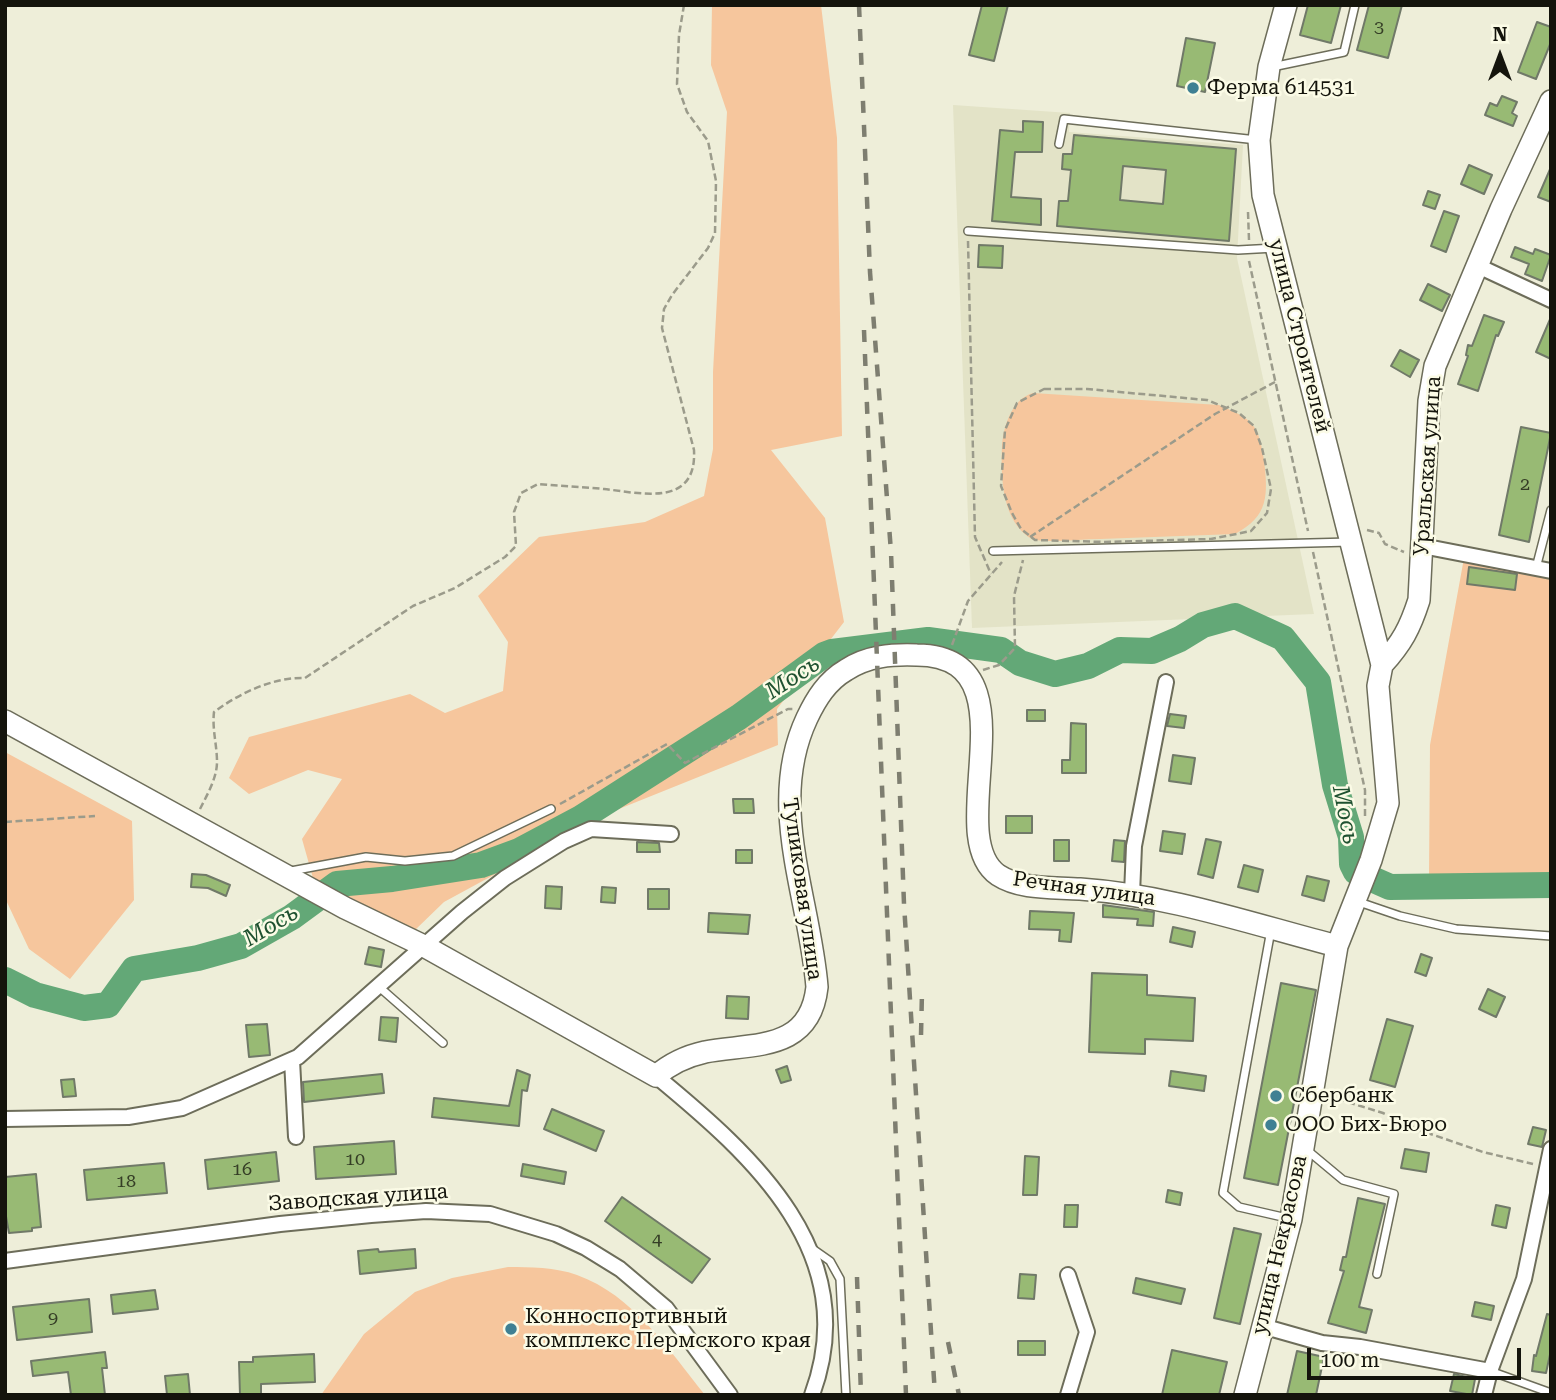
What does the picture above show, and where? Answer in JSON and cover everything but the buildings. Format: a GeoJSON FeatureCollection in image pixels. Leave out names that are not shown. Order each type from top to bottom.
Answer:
{"type":"FeatureCollection","features":[{"type":"Feature","properties":{"kind":"street","name":"улица Строителей"},"geometry":{"type":"LineString","coordinates":[[1286,5],[1269,67],[1259,140],[1263,195],[1382,665]]}},
{"type":"Feature","properties":{"kind":"street","name":"Уральская улица"},"geometry":{"type":"LineString","coordinates":[[1382,665],[1400,645],[1412,622],[1419,600],[1429,401],[1435,366],[1551,101]]}},
{"type":"Feature","properties":{"kind":"street"},"geometry":{"type":"LineString","coordinates":[[1478,266],[1551,300]]}},
{"type":"Feature","properties":{"kind":"street"},"geometry":{"type":"LineString","coordinates":[[1422,546],[1543,569]]}},
{"type":"Feature","properties":{"kind":"street","name":"Тупиковая улица"},"geometry":{"type":"LineString","coordinates":[[656,1076],[669,1065],[691,1056],[775,1042],[786,1038],[802,1025],[811,1010],[817,987],[814,955],[790,832],[788,794],[793,754],[815,700],[836,676],[862,661],[888,656],[925,655]]}},
{"type":"Feature","properties":{"kind":"street","name":"Речная улица"},"geometry":{"type":"LineString","coordinates":[[925,655],[959,668],[967,675],[976,693],[982,730],[979,834],[989,866],[1005,879],[1018,884],[1132,894],[1166,900],[1337,946]]}},
{"type":"Feature","properties":{"kind":"street","name":"улица Некрасова"},"geometry":{"type":"LineString","coordinates":[[1245,1395],[1291,1219],[1337,946],[1371,860],[1388,803],[1378,686],[1382,665]]}},
{"type":"Feature","properties":{"kind":"street"},"geometry":{"type":"LineString","coordinates":[[1132,894],[1134,846],[1166,682]]}},
{"type":"Feature","properties":{"kind":"street"},"geometry":{"type":"LineString","coordinates":[[5,721],[345,908],[424,946],[656,1076],[710,1120],[743,1152],[794,1215],[807,1244],[819,1279],[824,1315],[823,1352],[812,1395]]}},
{"type":"Feature","properties":{"kind":"street"},"geometry":{"type":"LineString","coordinates":[[5,1119],[128,1117],[182,1108],[298,1057],[440,930],[505,878],[564,841],[591,829],[671,834]]}},
{"type":"Feature","properties":{"kind":"street"},"geometry":{"type":"LineString","coordinates":[[292,1060],[296,1137]]}},
{"type":"Feature","properties":{"kind":"street"},"geometry":{"type":"LineString","coordinates":[[1484,1395],[1490,1371],[1524,1279],[1551,1149]]}},
{"type":"Feature","properties":{"kind":"street","name":"Заводская улица"},"geometry":{"type":"LineString","coordinates":[[5,1261],[280,1224],[382,1214],[449,1211],[490,1214],[556,1234],[594,1252],[620,1269],[666,1308],[730,1395]]}},
{"type":"Feature","properties":{"kind":"street"},"geometry":{"type":"LineString","coordinates":[[1068,1275],[1087,1332],[1068,1395]]}},
{"type":"Feature","properties":{"kind":"street"},"geometry":{"type":"LineString","coordinates":[[1262,1326],[1322,1343],[1360,1347],[1490,1371]]}},
{"type":"Feature","properties":{"kind":"lane"},"geometry":{"type":"LineString","coordinates":[[1269,67],[1344,52],[1355,5]]}},
{"type":"Feature","properties":{"kind":"lane"},"geometry":{"type":"LineString","coordinates":[[1059,144],[1064,119],[1259,140]]}},
{"type":"Feature","properties":{"kind":"lane"},"geometry":{"type":"LineString","coordinates":[[968,231],[1249,250],[1277,248]]}},
{"type":"Feature","properties":{"kind":"lane"},"geometry":{"type":"LineString","coordinates":[[1543,569],[1551,510]]}},
{"type":"Feature","properties":{"kind":"lane"},"geometry":{"type":"LineString","coordinates":[[993,551],[1350,542]]}},
{"type":"Feature","properties":{"kind":"lane"},"geometry":{"type":"LineString","coordinates":[[280,872],[366,857],[405,861],[453,856],[551,809]]}},
{"type":"Feature","properties":{"kind":"lane"},"geometry":{"type":"LineString","coordinates":[[1358,896],[1400,916],[1456,929],[1551,936]]}},
{"type":"Feature","properties":{"kind":"lane"},"geometry":{"type":"LineString","coordinates":[[1272,930],[1223,1193],[1240,1207],[1291,1219]]}},
{"type":"Feature","properties":{"kind":"lane"},"geometry":{"type":"LineString","coordinates":[[377,986],[443,1043]]}},
{"type":"Feature","properties":{"kind":"lane"},"geometry":{"type":"LineString","coordinates":[[1303,1146],[1343,1180],[1394,1194],[1377,1274]]}},
{"type":"Feature","properties":{"kind":"lane"},"geometry":{"type":"LineString","coordinates":[[807,1244],[830,1261],[840,1279],[846,1395]]}},
{"type":"Feature","properties":{"kind":"lane"},"geometry":{"type":"LineString","coordinates":[[1490,1371],[1551,1394]]}},
{"type":"Feature","properties":{"kind":"path"},"geometry":{"type":"LineString","coordinates":[[191,824],[210,791],[217,765],[214,712],[237,695],[289,678],[305,678],[413,606],[455,588],[505,557],[516,546],[514,513],[522,493],[538,484],[659,495],[680,487],[690,478],[695,467],[694,450],[662,328],[664,309],[671,295],[708,248],[715,233],[716,181],[708,141],[687,112],[677,84],[678,35],[684,5]]}},
{"type":"Feature","properties":{"kind":"path"},"geometry":{"type":"LineString","coordinates":[[1248,208],[1249,263],[1366,790],[1365,817]]}},
{"type":"Feature","properties":{"kind":"path"},"geometry":{"type":"LineString","coordinates":[[968,231],[975,537],[991,574]]}},
{"type":"Feature","properties":{"kind":"path"},"geometry":{"type":"LineString","coordinates":[[951,647],[968,601],[1013,550],[1030,536],[1225,408],[1275,382]]}},
{"type":"Feature","properties":{"kind":"path"},"geometry":{"type":"LineString","coordinates":[[1044,388],[1087,389],[1207,400],[1225,408],[1239,413],[1254,426],[1262,447],[1271,489],[1267,513],[1251,531],[1211,539],[1105,542],[1035,540],[1021,529],[1016,521],[1001,486],[1005,430],[1017,403],[1044,388]]}},
{"type":"Feature","properties":{"kind":"path"},"geometry":{"type":"LineString","coordinates":[[1350,542],[1368,530],[1378,533],[1385,544],[1401,553],[1412,552],[1422,546]]}},
{"type":"Feature","properties":{"kind":"path"},"geometry":{"type":"LineString","coordinates":[[999,665],[1015,648],[1014,596],[1026,550]]}},
{"type":"Feature","properties":{"kind":"path"},"geometry":{"type":"LineString","coordinates":[[551,809],[667,744],[685,763],[788,709],[811,709]]}},
{"type":"Feature","properties":{"kind":"path"},"geometry":{"type":"LineString","coordinates":[[5,822],[95,816]]}},
{"type":"Feature","properties":{"kind":"path"},"geometry":{"type":"LineString","coordinates":[[1312,1091],[1383,1113],[1422,1132],[1483,1152],[1547,1167]]}},
{"type":"Feature","properties":{"kind":"shaded area"},"geometry":{"type":"Polygon","coordinates":[[[712,5],[821,5],[837,138],[842,436],[771,450],[825,518],[844,622],[777,709],[778,745],[604,815],[444,902],[414,931],[313,878],[302,839],[342,779],[308,770],[249,794],[229,778],[249,737],[410,694],[445,713],[503,691],[508,642],[478,596],[539,537],[645,522],[704,496],[713,449],[713,372],[727,112],[711,65],[712,5]]]}},
{"type":"Feature","properties":{"kind":"shaded area"},"geometry":{"type":"Polygon","coordinates":[[[953,105],[1070,113],[1069,132],[1243,145],[1237,258],[1314,614],[972,628],[953,105]]]}},
{"type":"Feature","properties":{"kind":"shaded area"},"geometry":{"type":"Polygon","coordinates":[[[1033,393],[1219,405],[1237,413],[1252,424],[1261,446],[1266,494],[1260,512],[1235,534],[1060,541],[1031,538],[1018,527],[1007,505],[1002,456],[1003,437],[1010,414],[1020,401],[1033,393]]]}},
{"type":"Feature","properties":{"kind":"shaded area"},"geometry":{"type":"Polygon","coordinates":[[[1464,558],[1551,578],[1551,873],[1429,879],[1430,745],[1464,558]]]}},
{"type":"Feature","properties":{"kind":"shaded area"},"geometry":{"type":"Polygon","coordinates":[[[5,752],[132,821],[134,900],[70,979],[29,949],[5,898],[5,752]]]}},
{"type":"Feature","properties":{"kind":"shaded area","name":"Конноспортивный комплекс Пермского края"},"geometry":{"type":"Polygon","coordinates":[[[508,1267],[569,1272],[616,1296],[648,1326],[705,1395],[321,1395],[364,1334],[415,1292],[452,1278],[508,1267]]]}},
{"type":"Feature","properties":{"kind":"waterway","name":"Мось"},"geometry":{"type":"LineString","coordinates":[[5,980],[35,995],[84,1008],[108,1005],[134,969],[198,958],[241,946],[292,917],[337,884],[392,879],[481,865],[519,851],[581,818],[739,717],[824,655],[832,652],[928,640],[1001,650],[1020,663],[1055,674],[1088,666],[1120,650],[1152,651],[1203,625],[1235,616],[1283,638],[1318,682],[1335,785],[1351,837],[1352,864],[1356,872],[1390,887],[1551,885]]}},
{"type":"Feature","properties":{"kind":"railway"},"geometry":{"type":"LineString","coordinates":[[859,5],[870,272],[891,552],[904,904],[935,1395]]}},
{"type":"Feature","properties":{"kind":"railway"},"geometry":{"type":"LineString","coordinates":[[864,330],[906,1395]]}},
{"type":"Feature","properties":{"kind":"railway"},"geometry":{"type":"LineString","coordinates":[[921,1035],[922,992]]}},
{"type":"Feature","properties":{"kind":"railway"},"geometry":{"type":"LineString","coordinates":[[857,1277],[861,1395]]}},
{"type":"Feature","properties":{"kind":"railway"},"geometry":{"type":"LineString","coordinates":[[948,1342],[959,1395]]}},
{"type":"Feature","properties":{"kind":"place","name":"Ферма 614531"},"geometry":{"type":"Point","coordinates":[1193,88]}},
{"type":"Feature","properties":{"kind":"place","name":"Сбербанк"},"geometry":{"type":"Point","coordinates":[1276,1096]}},
{"type":"Feature","properties":{"kind":"place","name":"ООО Бих-Бюро"},"geometry":{"type":"Point","coordinates":[1271,1125]}},
{"type":"Feature","properties":{"kind":"place","name":"Конноспортивный комплекс Пермского края"},"geometry":{"type":"Point","coordinates":[511,1329]}}]}
